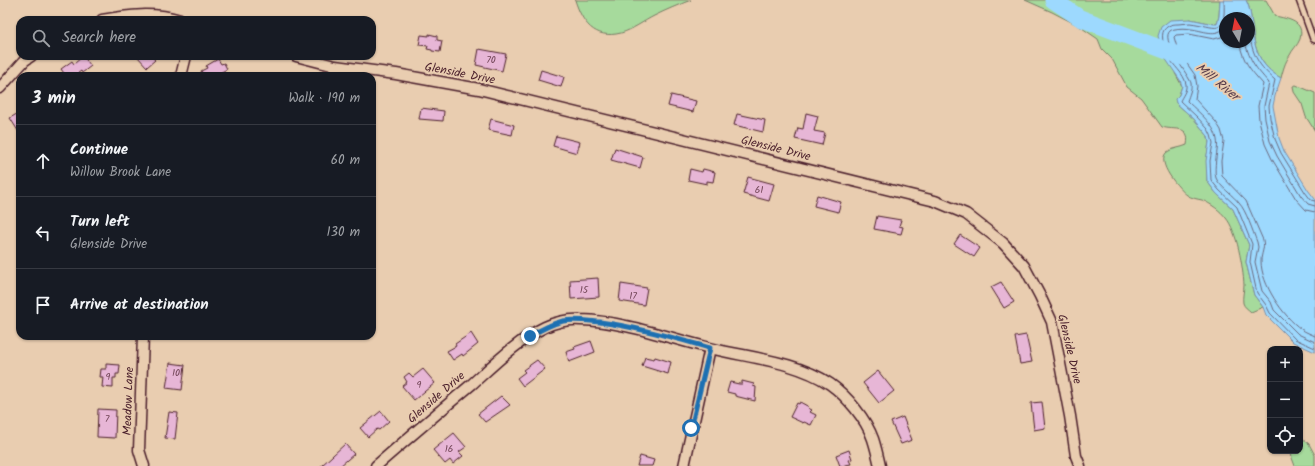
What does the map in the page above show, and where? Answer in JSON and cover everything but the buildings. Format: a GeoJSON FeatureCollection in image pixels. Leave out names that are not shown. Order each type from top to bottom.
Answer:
{"type":"FeatureCollection","features":[{"type":"Feature","properties":{"kind":"street"},"geometry":{"type":"LineString","coordinates":[[125,16],[136,14],[154,16]]}},
{"type":"Feature","properties":{"kind":"street"},"geometry":{"type":"LineString","coordinates":[[0,88],[25,60]]}},
{"type":"Feature","properties":{"kind":"street"},"geometry":{"type":"LineString","coordinates":[[183,72],[185,60]]}},
{"type":"Feature","properties":{"kind":"street","name":"Glenside Drive"},"geometry":{"type":"LineString","coordinates":[[312,60],[335,66],[396,74],[479,89],[935,201],[966,214],[1003,243],[1024,266],[1052,322],[1076,456],[1080,466]]}},
{"type":"Feature","properties":{"kind":"street","name":"Glenside Drive"},"geometry":{"type":"LineString","coordinates":[[376,466],[497,362],[530,336],[545,327],[564,321],[581,320],[657,333],[710,348],[790,366],[814,374],[831,385],[849,401],[861,416],[873,438],[880,466]]}},
{"type":"Feature","properties":{"kind":"street","name":"Meadow Lane"},"geometry":{"type":"LineString","coordinates":[[143,340],[139,450],[144,466]]}},
{"type":"Feature","properties":{"kind":"street"},"geometry":{"type":"LineString","coordinates":[[684,466],[710,348]]}},
{"type":"Feature","properties":{"kind":"lane"},"geometry":{"type":"LineString","coordinates":[[1299,0],[1313,39],[1315,40]]}},
{"type":"Feature","properties":{"kind":"green space"},"geometry":{"type":"Polygon","coordinates":[[[575,0],[691,0],[659,14],[629,30],[621,33],[603,34],[590,27],[581,15],[575,0]]]}},
{"type":"Feature","properties":{"kind":"green space"},"geometry":{"type":"Polygon","coordinates":[[[1025,0],[1220,0],[1217,24],[1190,19],[1175,73],[1182,86],[1176,103],[1194,119],[1208,136],[1207,181],[1216,193],[1233,209],[1249,245],[1246,262],[1254,295],[1263,307],[1251,312],[1243,303],[1244,285],[1241,259],[1233,231],[1226,218],[1209,203],[1187,195],[1174,181],[1166,168],[1164,156],[1167,152],[1187,145],[1188,138],[1184,131],[1162,127],[1141,98],[1127,87],[1112,59],[1102,49],[1098,39],[1079,26],[1025,0]]]}},
{"type":"Feature","properties":{"kind":"green space"},"geometry":{"type":"Polygon","coordinates":[[[1246,0],[1266,0],[1275,16],[1290,20],[1300,28],[1300,39],[1287,60],[1281,78],[1267,68],[1259,56],[1255,45],[1255,12],[1250,12],[1246,0]]]}},
{"type":"Feature","properties":{"kind":"green space"},"geometry":{"type":"Polygon","coordinates":[[[1296,85],[1315,93],[1315,131],[1306,117],[1302,104],[1294,92],[1293,86],[1296,85]]]}},
{"type":"Feature","properties":{"kind":"green space"},"geometry":{"type":"Polygon","coordinates":[[[1303,439],[1309,444],[1315,455],[1315,466],[1295,466],[1291,454],[1303,454],[1303,439]]]}},
{"type":"Feature","properties":{"kind":"water"},"geometry":{"type":"Polygon","coordinates":[[[1220,0],[1246,0],[1250,12],[1219,12],[1220,0]]]}},
{"type":"Feature","properties":{"kind":"water"},"geometry":{"type":"Polygon","coordinates":[[[1219,16],[1219,48],[1255,48],[1255,45],[1259,56],[1267,68],[1281,78],[1273,106],[1279,138],[1284,151],[1315,199],[1315,352],[1293,342],[1266,315],[1263,307],[1254,295],[1246,262],[1249,245],[1233,209],[1216,193],[1207,181],[1206,161],[1209,142],[1208,136],[1194,119],[1176,103],[1175,99],[1179,95],[1182,86],[1180,80],[1165,58],[1158,36],[1161,27],[1170,20],[1190,19],[1217,24],[1219,16]]]}},
{"type":"Feature","properties":{"kind":"waterway","name":"Mill River"},"geometry":{"type":"LineString","coordinates":[[1053,0],[1080,18],[1183,57]]}},
{"type":"Feature","properties":{"kind":"route"},"geometry":{"type":"LineString","coordinates":[[530,336],[545,327],[564,321],[581,320],[657,333],[710,348],[691,428]]}}]}
